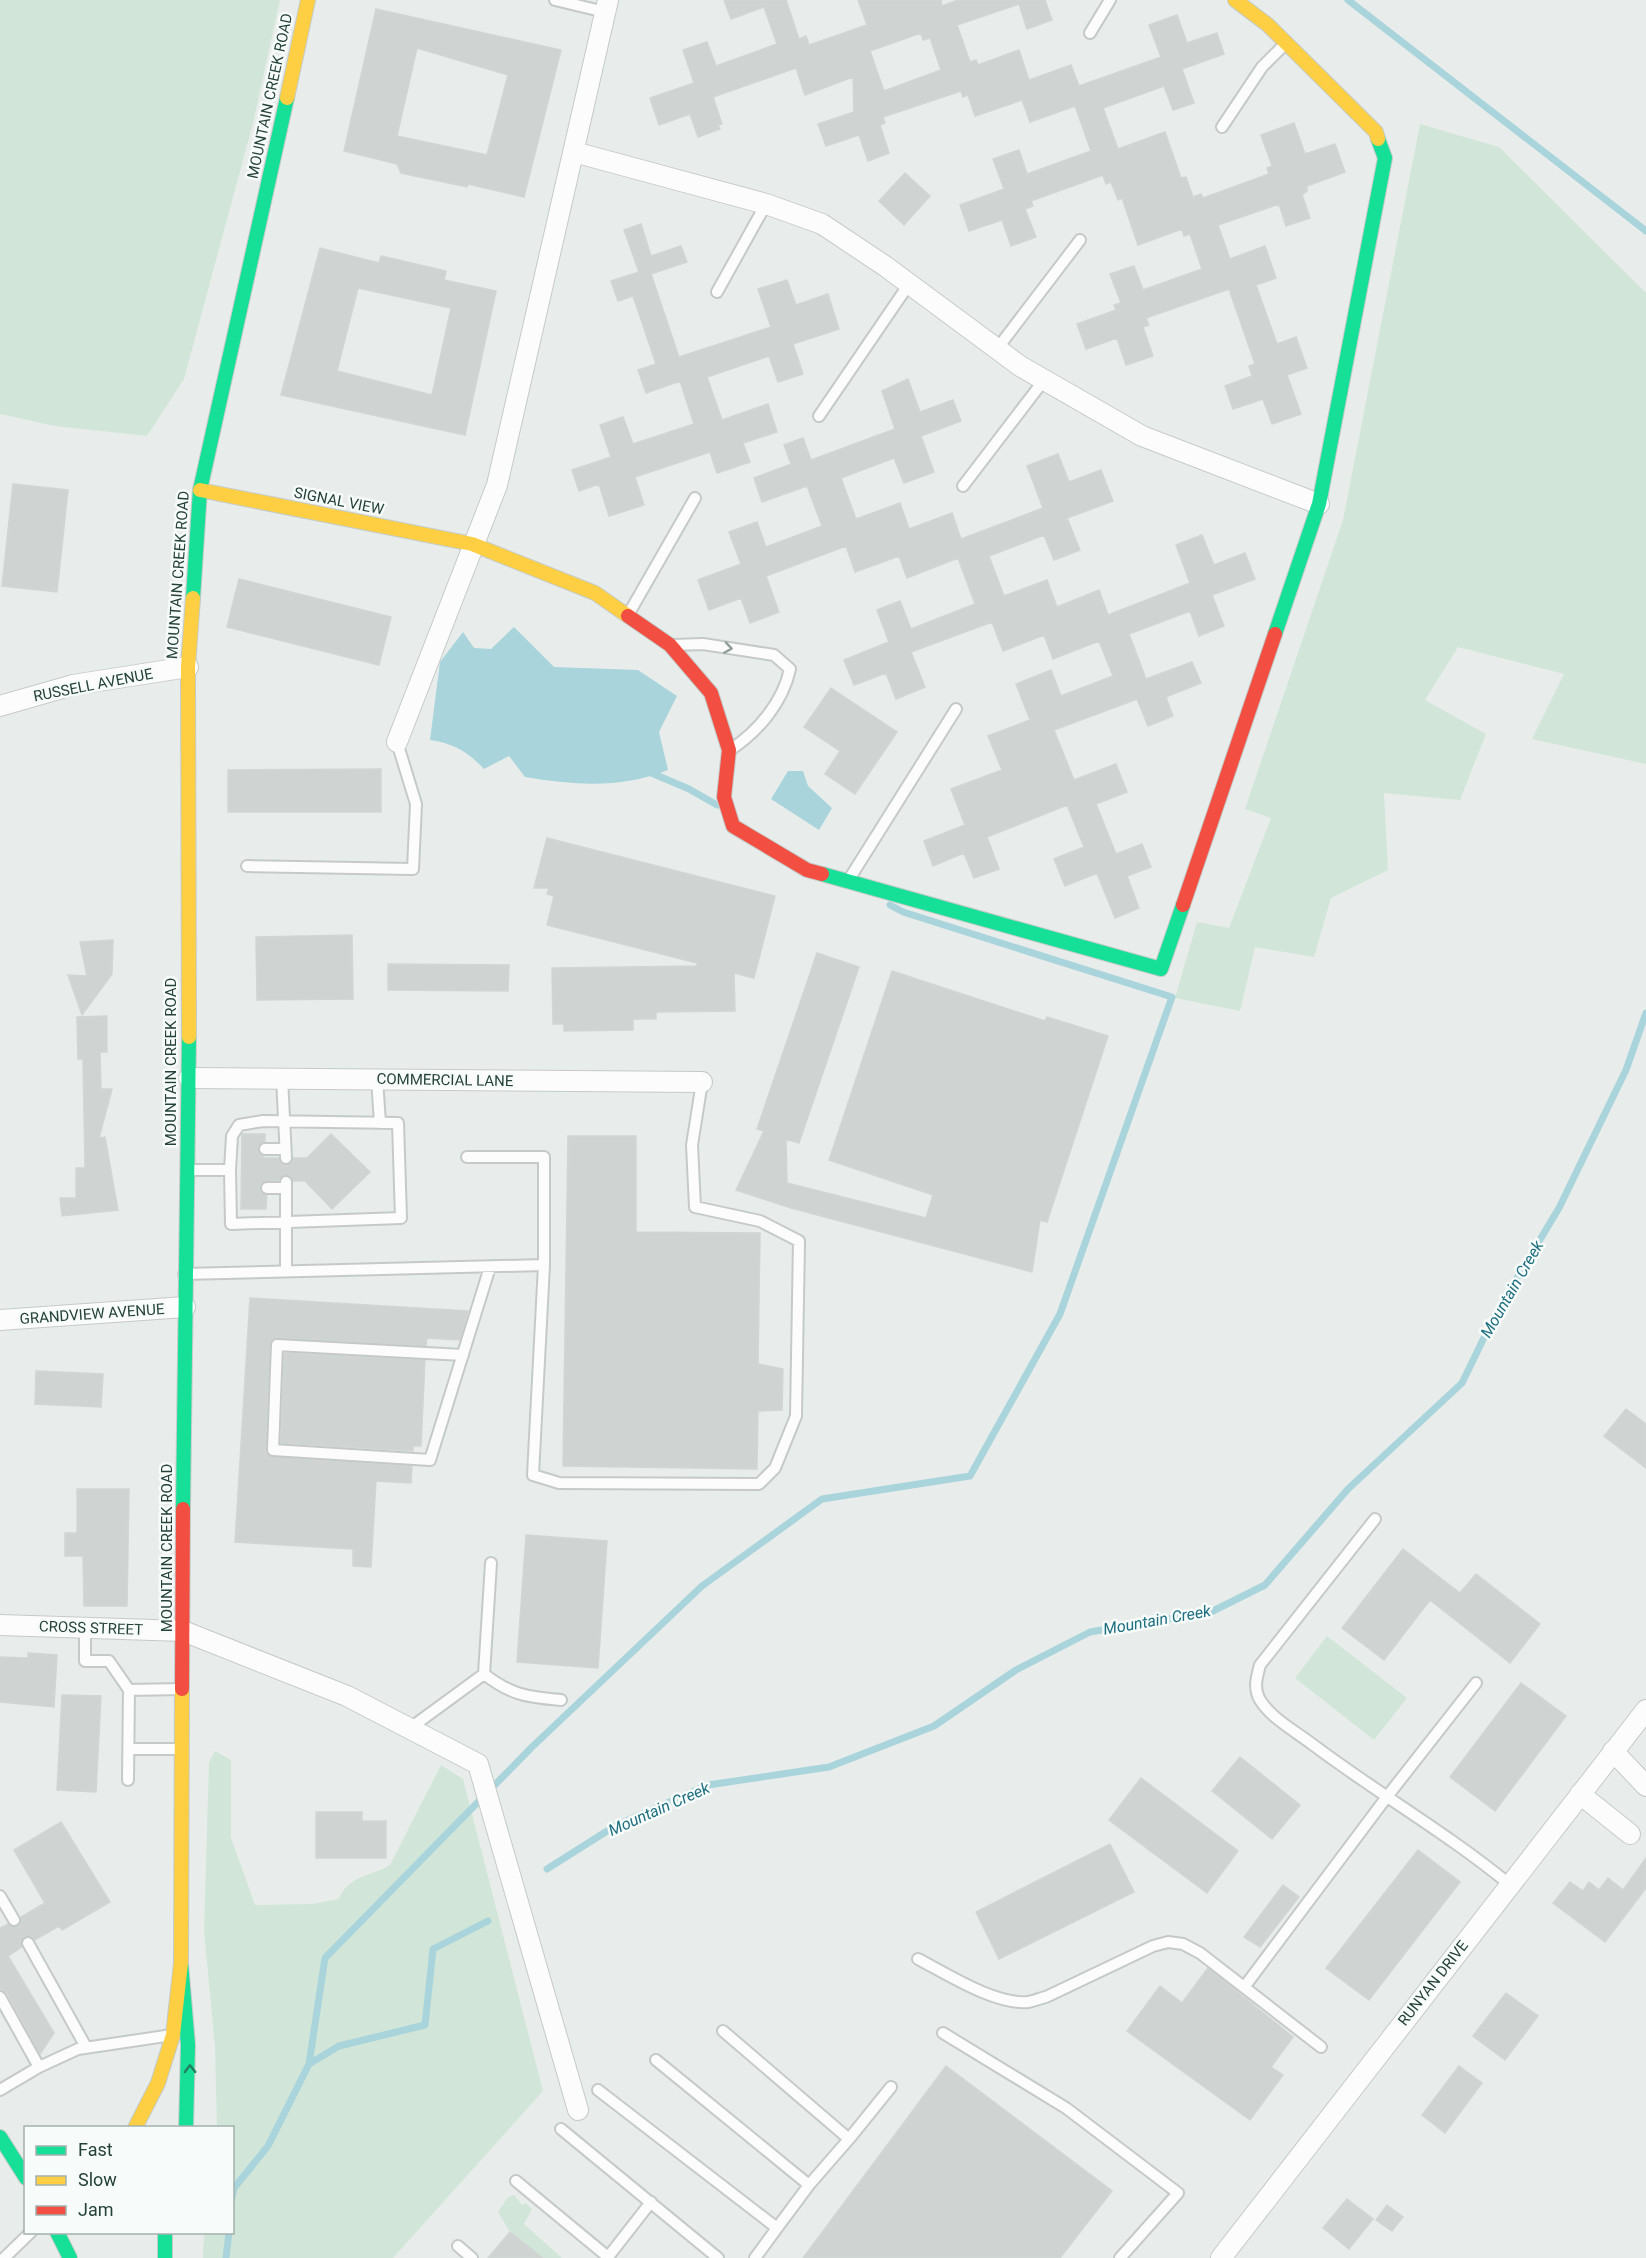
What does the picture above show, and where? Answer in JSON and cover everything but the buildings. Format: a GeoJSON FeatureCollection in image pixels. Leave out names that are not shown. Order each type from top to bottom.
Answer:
{"type":"FeatureCollection","features":[{"type":"Feature","properties":{"kind":"main road","name":"MOUNTAIN CREEK ROAD"},"geometry":{"type":"LineString","coordinates":[[136,2126],[158,2083],[173,2035],[181,1964],[184,1274],[189,1078],[188,667],[200,490],[308,0]]}},
{"type":"Feature","properties":{"kind":"main road"},"geometry":{"type":"LineString","coordinates":[[729,750],[724,797],[733,826],[807,870],[1161,969],[1319,504],[1385,158],[1376,132],[1268,25],[1235,0]]}},
{"type":"Feature","properties":{"kind":"main road","name":"SIGNAL VIEW"},"geometry":{"type":"LineString","coordinates":[[200,490],[472,544],[595,593],[670,645],[711,693],[729,750]]}},
{"type":"Feature","properties":{"kind":"main road"},"geometry":{"type":"LineString","coordinates":[[181,1964],[190,2035],[190,2084],[186,2126]]}},
{"type":"Feature","properties":{"kind":"main road"},"geometry":{"type":"LineString","coordinates":[[0,2137],[24,2175]]}},
{"type":"Feature","properties":{"kind":"main road"},"geometry":{"type":"LineString","coordinates":[[58,2234],[70,2258]]}},
{"type":"Feature","properties":{"kind":"main road"},"geometry":{"type":"LineString","coordinates":[[165,2234],[165,2258]]}},
{"type":"Feature","properties":{"kind":"street"},"geometry":{"type":"LineString","coordinates":[[397,742],[472,544],[497,485],[607,6]]}},
{"type":"Feature","properties":{"kind":"street"},"geometry":{"type":"LineString","coordinates":[[574,152],[766,204],[822,224],[997,349],[1044,380],[1142,436],[1319,504]]}},
{"type":"Feature","properties":{"kind":"street","name":"RUSSELL AVENUE"},"geometry":{"type":"LineString","coordinates":[[0,706],[73,685],[188,667]]}},
{"type":"Feature","properties":{"kind":"street","name":"COMMERCIAL LANE"},"geometry":{"type":"LineString","coordinates":[[189,1078],[702,1082]]}},
{"type":"Feature","properties":{"kind":"street","name":"GRANDVIEW AVENUE"},"geometry":{"type":"LineString","coordinates":[[0,1320],[185,1307]]}},
{"type":"Feature","properties":{"kind":"street","name":"CROSS STREET"},"geometry":{"type":"LineString","coordinates":[[0,1625],[183,1631],[347,1696],[477,1764],[578,2110]]}},
{"type":"Feature","properties":{"kind":"street","name":"RUNYAN DRIVE"},"geometry":{"type":"LineString","coordinates":[[1221,2258],[1646,1710]]}},
{"type":"Feature","properties":{"kind":"street"},"geometry":{"type":"LineString","coordinates":[[1614,1751],[1646,1786]]}},
{"type":"Feature","properties":{"kind":"street"},"geometry":{"type":"LineString","coordinates":[[1580,1794],[1630,1834]]}},
{"type":"Feature","properties":{"kind":"lane"},"geometry":{"type":"LineString","coordinates":[[555,0],[607,6]]}},
{"type":"Feature","properties":{"kind":"lane"},"geometry":{"type":"LineString","coordinates":[[1090,33],[1110,0]]}},
{"type":"Feature","properties":{"kind":"lane"},"geometry":{"type":"LineString","coordinates":[[1222,127],[1262,67],[1286,43]]}},
{"type":"Feature","properties":{"kind":"lane"},"geometry":{"type":"LineString","coordinates":[[717,292],[766,204]]}},
{"type":"Feature","properties":{"kind":"lane"},"geometry":{"type":"LineString","coordinates":[[997,349],[1080,240]]}},
{"type":"Feature","properties":{"kind":"lane"},"geometry":{"type":"LineString","coordinates":[[819,416],[909,284]]}},
{"type":"Feature","properties":{"kind":"lane"},"geometry":{"type":"LineString","coordinates":[[963,486],[1044,380]]}},
{"type":"Feature","properties":{"kind":"lane"},"geometry":{"type":"LineString","coordinates":[[628,616],[695,498]]}},
{"type":"Feature","properties":{"kind":"lane"},"geometry":{"type":"LineString","coordinates":[[670,645],[703,644],[774,655],[790,669],[787,685],[752,736],[729,750]]}},
{"type":"Feature","properties":{"kind":"lane"},"geometry":{"type":"LineString","coordinates":[[848,882],[956,709]]}},
{"type":"Feature","properties":{"kind":"lane"},"geometry":{"type":"LineString","coordinates":[[247,866],[413,869],[416,804],[397,742]]}},
{"type":"Feature","properties":{"kind":"lane"},"geometry":{"type":"LineString","coordinates":[[265,1149],[286,1154],[282,1078]]}},
{"type":"Feature","properties":{"kind":"lane"},"geometry":{"type":"LineString","coordinates":[[376,1079],[380,1122]]}},
{"type":"Feature","properties":{"kind":"lane"},"geometry":{"type":"LineString","coordinates":[[467,1157],[544,1157],[544,1265],[533,1475],[559,1483],[759,1484],[775,1468],[796,1416],[799,1241],[760,1221],[695,1207],[692,1144],[702,1082]]}},
{"type":"Feature","properties":{"kind":"lane"},"geometry":{"type":"LineString","coordinates":[[285,1122],[380,1122],[398,1123],[401,1218],[231,1224],[236,1188],[230,1170],[236,1150],[232,1136],[239,1125],[285,1122]]}},
{"type":"Feature","properties":{"kind":"lane"},"geometry":{"type":"LineString","coordinates":[[187,1170],[230,1170]]}},
{"type":"Feature","properties":{"kind":"lane"},"geometry":{"type":"LineString","coordinates":[[267,1188],[286,1185],[286,1271]]}},
{"type":"Feature","properties":{"kind":"lane"},"geometry":{"type":"LineString","coordinates":[[184,1274],[544,1265]]}},
{"type":"Feature","properties":{"kind":"lane"},"geometry":{"type":"LineString","coordinates":[[463,1355],[277,1345],[273,1450],[430,1460],[463,1355],[490,1267]]}},
{"type":"Feature","properties":{"kind":"lane"},"geometry":{"type":"LineString","coordinates":[[1375,1519],[1260,1665],[1255,1682],[1258,1698],[1268,1711],[1386,1798],[1462,1845],[1509,1884]]}},
{"type":"Feature","properties":{"kind":"lane"},"geometry":{"type":"LineString","coordinates":[[484,1674],[491,1563]]}},
{"type":"Feature","properties":{"kind":"lane"},"geometry":{"type":"LineString","coordinates":[[86,1628],[86,1661],[109,1661],[129,1690],[128,1780]]}},
{"type":"Feature","properties":{"kind":"lane"},"geometry":{"type":"LineString","coordinates":[[484,1674],[502,1688],[521,1696],[561,1700]]}},
{"type":"Feature","properties":{"kind":"lane"},"geometry":{"type":"LineString","coordinates":[[409,1729],[484,1674]]}},
{"type":"Feature","properties":{"kind":"lane"},"geometry":{"type":"LineString","coordinates":[[1245,1986],[1386,1798],[1476,1683]]}},
{"type":"Feature","properties":{"kind":"lane"},"geometry":{"type":"LineString","coordinates":[[129,1690],[182,1689]]}},
{"type":"Feature","properties":{"kind":"lane"},"geometry":{"type":"LineString","coordinates":[[129,1749],[182,1749]]}},
{"type":"Feature","properties":{"kind":"lane"},"geometry":{"type":"LineString","coordinates":[[0,1896],[14,1920]]}},
{"type":"Feature","properties":{"kind":"lane"},"geometry":{"type":"LineString","coordinates":[[918,1959],[989,1994],[1006,2000],[1028,2002],[1046,1996],[1153,1946],[1168,1942],[1183,1944],[1200,1953],[1245,1986],[1321,2047]]}},
{"type":"Feature","properties":{"kind":"lane"},"geometry":{"type":"LineString","coordinates":[[28,1943],[86,2047]]}},
{"type":"Feature","properties":{"kind":"lane"},"geometry":{"type":"LineString","coordinates":[[0,1998],[39,2067]]}},
{"type":"Feature","properties":{"kind":"lane"},"geometry":{"type":"LineString","coordinates":[[723,2031],[849,2139]]}},
{"type":"Feature","properties":{"kind":"lane"},"geometry":{"type":"LineString","coordinates":[[943,2033],[1065,2108],[1178,2193],[1120,2258]]}},
{"type":"Feature","properties":{"kind":"lane"},"geometry":{"type":"LineString","coordinates":[[0,2090],[39,2067],[86,2047],[173,2035]]}},
{"type":"Feature","properties":{"kind":"lane"},"geometry":{"type":"LineString","coordinates":[[656,2060],[809,2185]]}},
{"type":"Feature","properties":{"kind":"lane"},"geometry":{"type":"LineString","coordinates":[[755,2258],[809,2185],[891,2087]]}},
{"type":"Feature","properties":{"kind":"lane"},"geometry":{"type":"LineString","coordinates":[[598,2090],[777,2228]]}},
{"type":"Feature","properties":{"kind":"lane"},"geometry":{"type":"LineString","coordinates":[[561,2129],[718,2258]]}},
{"type":"Feature","properties":{"kind":"lane"},"geometry":{"type":"LineString","coordinates":[[516,2181],[608,2257],[651,2202]]}},
{"type":"Feature","properties":{"kind":"lane"},"geometry":{"type":"LineString","coordinates":[[4,2258],[29,2234]]}},
{"type":"Feature","properties":{"kind":"lane"},"geometry":{"type":"LineString","coordinates":[[458,2246],[472,2258]]}},
{"type":"Feature","properties":{"kind":"green space"},"geometry":{"type":"Polygon","coordinates":[[[0,0],[280,0],[253,123],[184,379],[147,436],[55,426],[0,414],[0,0]]]}},
{"type":"Feature","properties":{"kind":"green space"},"geometry":{"type":"Polygon","coordinates":[[[1420,124],[1499,147],[1646,293],[1646,764],[1532,739],[1564,674],[1458,647],[1425,700],[1486,734],[1460,800],[1384,793],[1388,870],[1331,898],[1314,957],[1255,947],[1240,1011],[1175,998],[1197,922],[1229,928],[1271,818],[1245,809],[1343,520],[1420,124]]]}},
{"type":"Feature","properties":{"kind":"green space"},"geometry":{"type":"Polygon","coordinates":[[[1327,1636],[1407,1698],[1374,1740],[1295,1678],[1327,1636]]]}},
{"type":"Feature","properties":{"kind":"green space"},"geometry":{"type":"Polygon","coordinates":[[[215,1751],[231,1760],[231,1838],[255,1905],[312,1904],[339,1899],[348,1885],[354,1881],[390,1865],[441,1765],[463,1779],[543,2091],[393,2258],[203,2258],[204,2234],[234,2234],[234,2126],[217,2126],[215,2047],[204,1931],[209,1762],[215,1751]]]}},
{"type":"Feature","properties":{"kind":"green space"},"geometry":{"type":"Polygon","coordinates":[[[514,2195],[522,2205],[526,2203],[532,2209],[524,2224],[562,2258],[543,2258],[510,2232],[498,2212],[508,2197],[514,2195]]]}},
{"type":"Feature","properties":{"kind":"water"},"geometry":{"type":"Polygon","coordinates":[[[514,627],[554,667],[638,670],[677,696],[659,732],[668,770],[615,783],[543,780],[525,777],[509,756],[484,769],[460,749],[430,740],[440,662],[463,632],[474,648],[491,649],[514,627]]]}},
{"type":"Feature","properties":{"kind":"water"},"geometry":{"type":"Polygon","coordinates":[[[788,771],[803,771],[808,786],[832,808],[819,830],[771,799],[788,771]]]}},
{"type":"Feature","properties":{"kind":"waterway"},"geometry":{"type":"LineString","coordinates":[[1348,0],[1646,231]]}},
{"type":"Feature","properties":{"kind":"waterway"},"geometry":{"type":"LineString","coordinates":[[649,772],[689,789],[717,805]]}},
{"type":"Feature","properties":{"kind":"waterway"},"geometry":{"type":"LineString","coordinates":[[234,2188],[268,2146],[309,2064],[325,1958],[532,1747],[702,1586],[822,1499],[970,1476],[1060,1314],[1172,997],[903,912],[890,905]]}},
{"type":"Feature","properties":{"kind":"waterway","name":"Mountain Creek"},"geometry":{"type":"LineString","coordinates":[[547,1869],[615,1826],[708,1785],[829,1767],[934,1726],[1016,1670],[1090,1632],[1211,1612],[1265,1585],[1348,1489],[1462,1383],[1496,1313],[1559,1208],[1626,1070],[1646,1013]]}},
{"type":"Feature","properties":{"kind":"waterway"},"geometry":{"type":"LineString","coordinates":[[309,2064],[339,2046],[425,2025],[433,1949],[488,1921]]}},
{"type":"Feature","properties":{"kind":"waterway"},"geometry":{"type":"LineString","coordinates":[[226,2258],[229,2234]]}},
{"type":"Feature","properties":{"kind":"traffic: fast"},"geometry":{"type":"LineString","coordinates":[[193,598],[200,490],[287,98]]}},
{"type":"Feature","properties":{"kind":"traffic: fast"},"geometry":{"type":"LineString","coordinates":[[1275,634],[1319,504],[1385,158],[1378,139]]}},
{"type":"Feature","properties":{"kind":"traffic: fast"},"geometry":{"type":"LineString","coordinates":[[822,874],[1161,969],[1183,905]]}},
{"type":"Feature","properties":{"kind":"traffic: fast"},"geometry":{"type":"LineString","coordinates":[[183,1509],[189,1037]]}},
{"type":"Feature","properties":{"kind":"traffic: fast"},"geometry":{"type":"LineString","coordinates":[[181,1963],[188,2045],[186,2126]]}},
{"type":"Feature","properties":{"kind":"traffic: fast"},"geometry":{"type":"LineString","coordinates":[[0,2137],[24,2175]]}},
{"type":"Feature","properties":{"kind":"traffic: fast"},"geometry":{"type":"LineString","coordinates":[[58,2234],[70,2258]]}},
{"type":"Feature","properties":{"kind":"traffic: fast"},"geometry":{"type":"LineString","coordinates":[[165,2234],[165,2258]]}},
{"type":"Feature","properties":{"kind":"traffic: slow"},"geometry":{"type":"LineString","coordinates":[[287,98],[308,0]]}},
{"type":"Feature","properties":{"kind":"traffic: slow"},"geometry":{"type":"LineString","coordinates":[[1235,0],[1268,25],[1376,132],[1378,139]]}},
{"type":"Feature","properties":{"kind":"traffic: slow"},"geometry":{"type":"LineString","coordinates":[[200,490],[472,544],[595,593],[628,616]]}},
{"type":"Feature","properties":{"kind":"traffic: slow"},"geometry":{"type":"LineString","coordinates":[[189,1037],[188,667],[193,598]]}},
{"type":"Feature","properties":{"kind":"traffic: slow"},"geometry":{"type":"LineString","coordinates":[[136,2126],[158,2083],[173,2035],[181,1963],[182,1689]]}},
{"type":"Feature","properties":{"kind":"traffic: jam"},"geometry":{"type":"LineString","coordinates":[[628,616],[670,645],[711,693],[729,750],[724,797],[733,826],[807,870],[822,874]]}},
{"type":"Feature","properties":{"kind":"traffic: jam"},"geometry":{"type":"LineString","coordinates":[[1183,905],[1275,634]]}},
{"type":"Feature","properties":{"kind":"traffic: jam"},"geometry":{"type":"LineString","coordinates":[[182,1689],[183,1509]]}}]}
